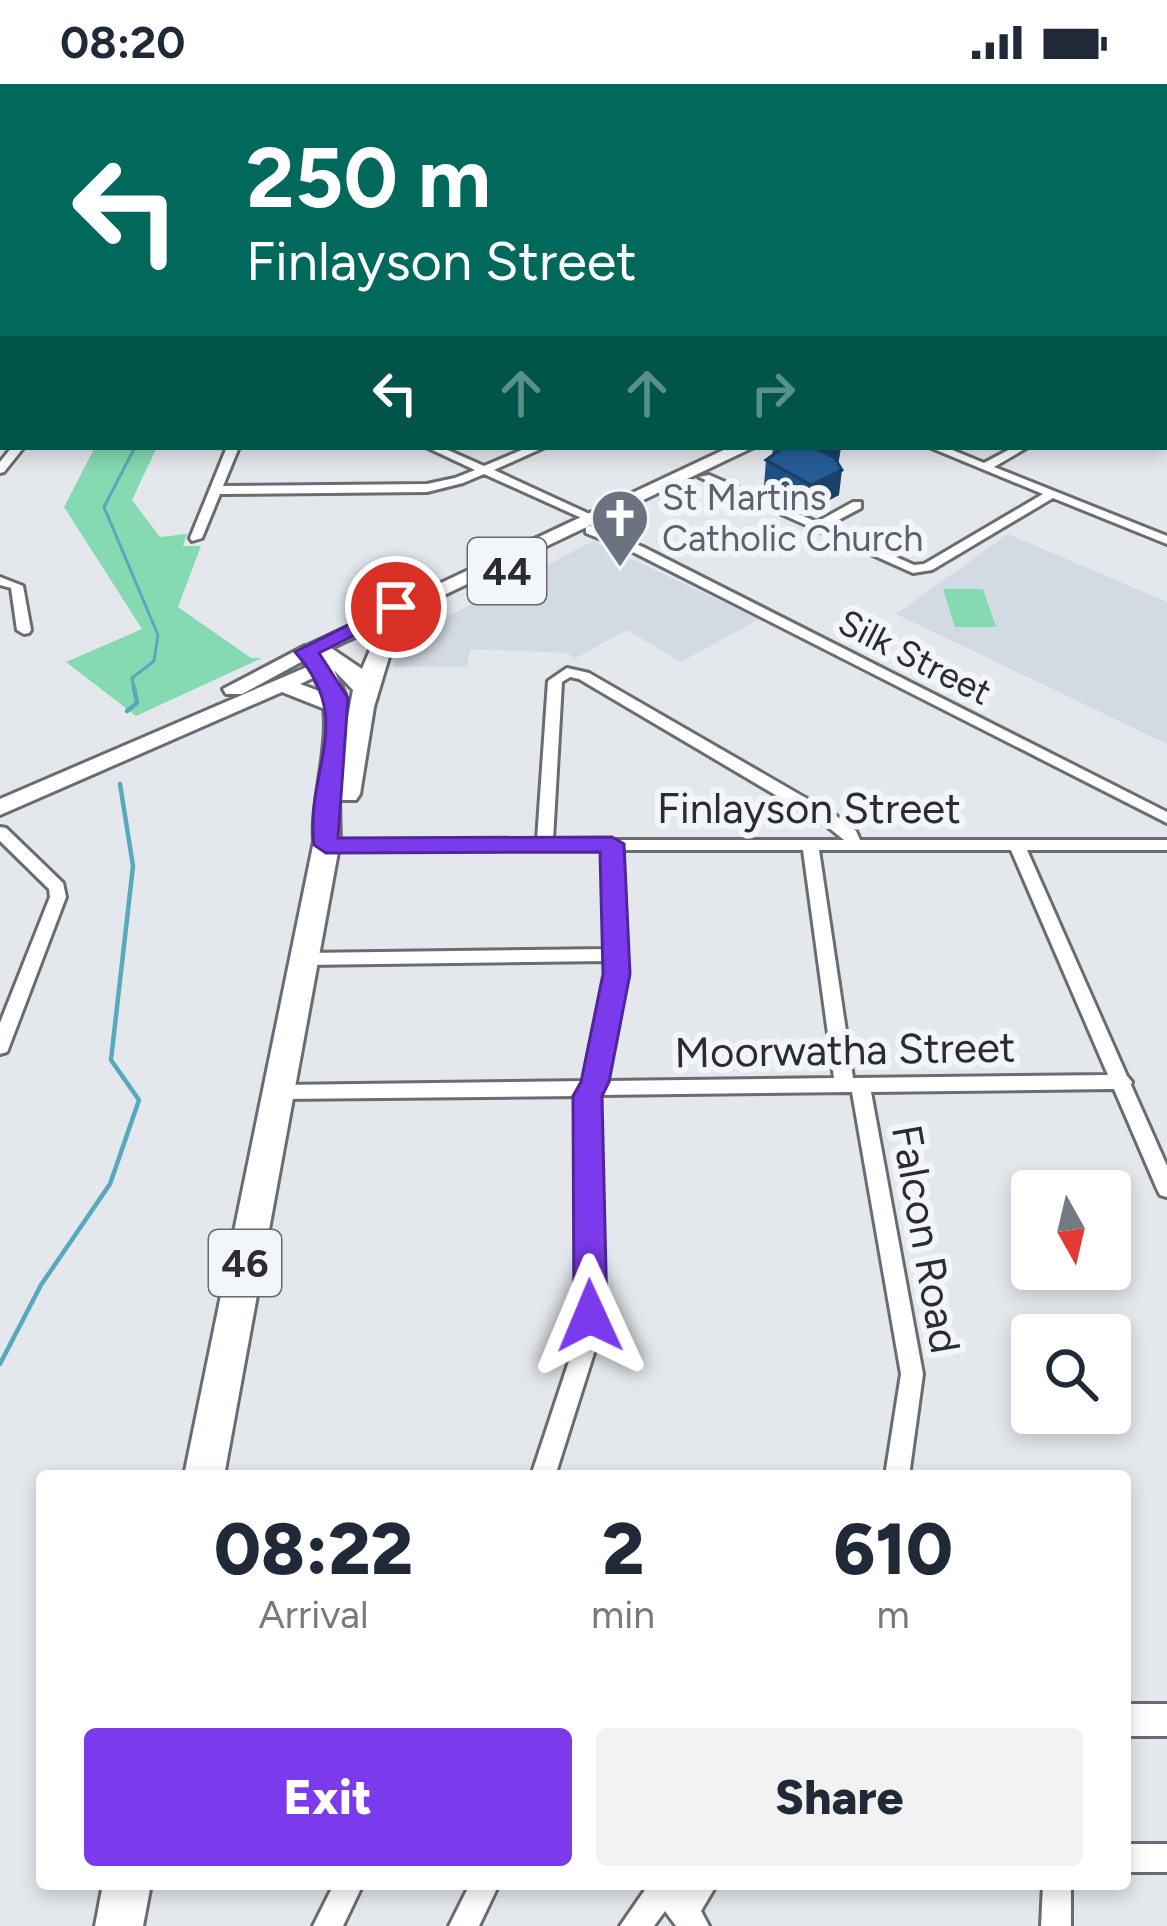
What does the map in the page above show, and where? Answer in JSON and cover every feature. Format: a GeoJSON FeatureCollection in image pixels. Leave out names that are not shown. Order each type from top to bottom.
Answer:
{"type":"FeatureCollection","features":[{"type":"Feature","properties":{"kind":"highway","name":"44"},"geometry":{"type":"LineString","coordinates":[[322,653],[744,450]]}},
{"type":"Feature","properties":{"kind":"highway","name":"44"},"geometry":{"type":"LineString","coordinates":[[322,653],[371,640],[590,524],[618,517],[705,477],[745,450]]}},
{"type":"Feature","properties":{"kind":"highway","name":"46"},"geometry":{"type":"LineString","coordinates":[[205,1470],[327,843],[341,823],[351,704],[378,655],[424,613]]}},
{"type":"Feature","properties":{"kind":"highway"},"geometry":{"type":"LineString","coordinates":[[322,653],[351,704]]}},
{"type":"Feature","properties":{"kind":"highway"},"geometry":{"type":"LineString","coordinates":[[119,1926],[126,1890]]}},
{"type":"Feature","properties":{"kind":"main road","name":"44"},"geometry":{"type":"LineString","coordinates":[[0,808],[283,685],[322,653]]}},
{"type":"Feature","properties":{"kind":"main road","name":"44"},"geometry":{"type":"LineString","coordinates":[[0,792],[322,653]]}},
{"type":"Feature","properties":{"kind":"main road"},"geometry":{"type":"LineString","coordinates":[[283,685],[351,704]]}},
{"type":"Feature","properties":{"kind":"street"},"geometry":{"type":"LineString","coordinates":[[196,538],[232,450]]}},
{"type":"Feature","properties":{"kind":"street","name":"Silk Street"},"geometry":{"type":"LineString","coordinates":[[439,450],[1166,818]]}},
{"type":"Feature","properties":{"kind":"street"},"geometry":{"type":"LineString","coordinates":[[217,490],[419,489],[531,450]]}},
{"type":"Feature","properties":{"kind":"street"},"geometry":{"type":"LineString","coordinates":[[942,450],[1165,536]]}},
{"type":"Feature","properties":{"kind":"street"},"geometry":{"type":"LineString","coordinates":[[985,467],[1016,450]]}},
{"type":"Feature","properties":{"kind":"street"},"geometry":{"type":"LineString","coordinates":[[705,477],[901,566],[923,569],[1052,494]]}},
{"type":"Feature","properties":{"kind":"street"},"geometry":{"type":"LineString","coordinates":[[816,527],[857,505]]}},
{"type":"Feature","properties":{"kind":"street"},"geometry":{"type":"LineString","coordinates":[[618,517],[613,532],[639,550]]}},
{"type":"Feature","properties":{"kind":"street"},"geometry":{"type":"LineString","coordinates":[[0,581],[17,586],[24,630]]}},
{"type":"Feature","properties":{"kind":"street"},"geometry":{"type":"LineString","coordinates":[[545,845],[554,681],[564,672],[584,676],[829,819],[847,832],[853,844]]}},
{"type":"Feature","properties":{"kind":"street"},"geometry":{"type":"LineString","coordinates":[[0,832],[56,887],[58,897],[0,1047]]}},
{"type":"Feature","properties":{"kind":"street","name":"Finlayson Street"},"geometry":{"type":"LineString","coordinates":[[327,843],[1167,842]]}},
{"type":"Feature","properties":{"kind":"street"},"geometry":{"type":"LineString","coordinates":[[545,1470],[589,1334],[591,1089],[614,993],[612,844]]}},
{"type":"Feature","properties":{"kind":"street","name":"Falcon Road"},"geometry":{"type":"LineString","coordinates":[[810,844],[852,1086],[912,1374],[898,1470]]}},
{"type":"Feature","properties":{"kind":"street"},"geometry":{"type":"LineString","coordinates":[[1016,844],[1167,1189]]}},
{"type":"Feature","properties":{"kind":"street"},"geometry":{"type":"LineString","coordinates":[[305,958],[616,955]]}},
{"type":"Feature","properties":{"kind":"street","name":"Moorwatha Street"},"geometry":{"type":"LineString","coordinates":[[280,1092],[1123,1082]]}},
{"type":"Feature","properties":{"kind":"street"},"geometry":{"type":"LineString","coordinates":[[1131,1720],[1167,1720]]}},
{"type":"Feature","properties":{"kind":"street"},"geometry":{"type":"LineString","coordinates":[[1131,1858],[1167,1858]]}},
{"type":"Feature","properties":{"kind":"street"},"geometry":{"type":"LineString","coordinates":[[328,1926],[346,1890]]}},
{"type":"Feature","properties":{"kind":"street"},"geometry":{"type":"LineString","coordinates":[[464,1926],[482,1890]]}},
{"type":"Feature","properties":{"kind":"street"},"geometry":{"type":"LineString","coordinates":[[1056,1926],[1057,1890]]}},
{"type":"Feature","properties":{"kind":"street"},"geometry":{"type":"LineString","coordinates":[[635,1926],[677,1902]]}},
{"type":"Feature","properties":{"kind":"shaded area"},"geometry":{"type":"Polygon","coordinates":[[[1008,534],[1167,602],[1167,744],[896,614],[1008,534]]]}},
{"type":"Feature","properties":{"kind":"shaded area"},"geometry":{"type":"Polygon","coordinates":[[[593,541],[759,619],[681,662],[627,630],[574,659],[568,653],[470,649],[467,667],[393,667],[397,652],[445,618],[593,541]]]}},
{"type":"Feature","properties":{"kind":"green space"},"geometry":{"type":"Polygon","coordinates":[[[93,450],[156,450],[132,500],[160,537],[187,534],[183,546],[201,546],[178,607],[251,658],[262,658],[136,716],[66,662],[142,629],[64,507],[93,450]]]}},
{"type":"Feature","properties":{"kind":"green space"},"geometry":{"type":"Polygon","coordinates":[[[943,589],[983,589],[996,627],[955,627],[943,589]]]}},
{"type":"Feature","properties":{"kind":"building"},"geometry":{"type":"Polygon","coordinates":[[[780,450],[822,450],[842,470],[811,485],[766,460],[780,450]]]}},
{"type":"Feature","properties":{"kind":"waterway"},"geometry":{"type":"LineString","coordinates":[[133,450],[104,507],[158,635],[154,661],[132,678],[134,690]]}},
{"type":"Feature","properties":{"kind":"waterway"},"geometry":{"type":"LineString","coordinates":[[127,711],[137,703],[134,687]]}},
{"type":"Feature","properties":{"kind":"waterway"},"geometry":{"type":"LineString","coordinates":[[0,1364],[41,1285],[110,1184],[139,1100],[111,1060],[133,866],[120,784]]}},
{"type":"Feature","properties":{"kind":"place","name":"St Martins Catholic Church"},"geometry":{"type":"Point","coordinates":[620,569]}},
{"type":"Feature","properties":{"kind":"route"},"geometry":{"type":"LineString","coordinates":[[396,607],[305,652],[319,663],[337,698],[333,773],[323,822],[326,845],[612,844],[616,974],[595,1082],[588,1096],[590,1316]]}}]}
